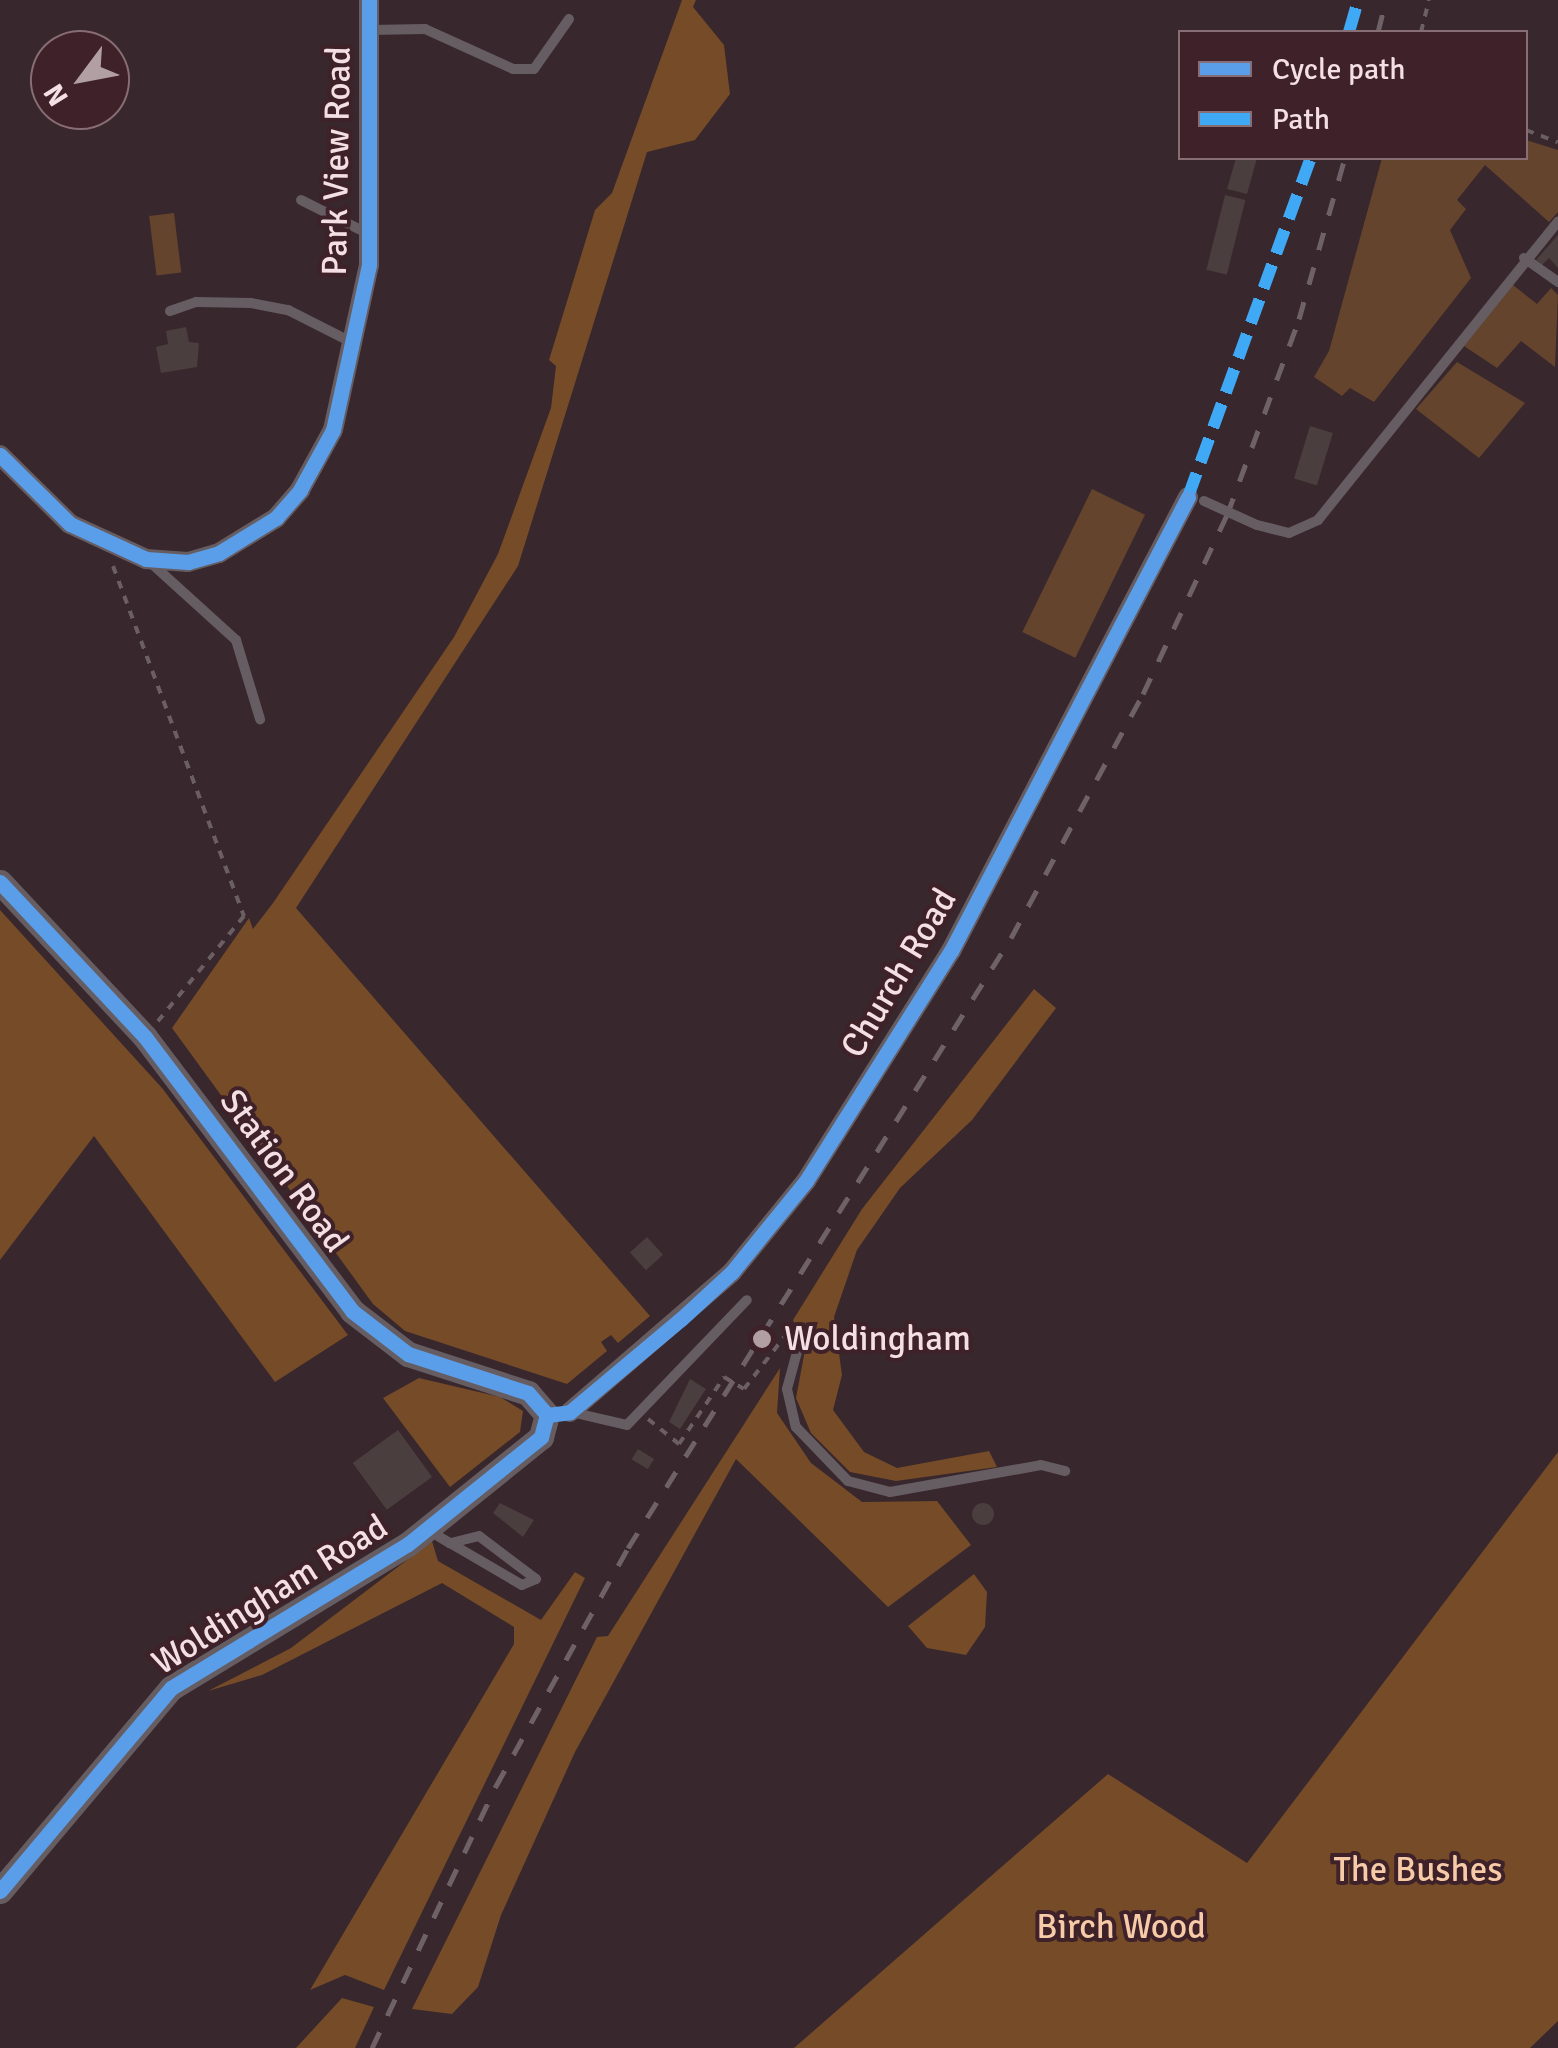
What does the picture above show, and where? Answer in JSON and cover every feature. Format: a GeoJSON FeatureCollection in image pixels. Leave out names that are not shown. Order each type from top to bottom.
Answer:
{"type":"FeatureCollection","features":[{"type":"Feature","properties":{"kind":"street","name":"Park View Road"},"geometry":{"type":"LineString","coordinates":[[0,456],[70,524],[114,548],[146,559],[188,562],[219,553],[276,518],[332,430],[354,343],[372,235],[369,0]]}},
{"type":"Feature","properties":{"kind":"street","name":"Church Road"},"geometry":{"type":"LineString","coordinates":[[558,1413],[732,1272],[806,1181],[951,950],[1196,499]]}},
{"type":"Feature","properties":{"kind":"street","name":"Station Road"},"geometry":{"type":"LineString","coordinates":[[0,882],[145,1036],[364,1323],[428,1365],[528,1393],[558,1413]]}},
{"type":"Feature","properties":{"kind":"street","name":"Woldingham Road"},"geometry":{"type":"LineString","coordinates":[[0,1891],[172,1688],[348,1587],[541,1437],[558,1413]]}},
{"type":"Feature","properties":{"kind":"lane"},"geometry":{"type":"LineString","coordinates":[[370,30],[425,29],[513,69],[534,69],[569,18]]}},
{"type":"Feature","properties":{"kind":"lane"},"geometry":{"type":"LineString","coordinates":[[301,200],[372,235]]}},
{"type":"Feature","properties":{"kind":"lane"},"geometry":{"type":"LineString","coordinates":[[1196,499],[1258,525],[1288,532],[1318,520],[1524,258],[1558,222]]}},
{"type":"Feature","properties":{"kind":"lane"},"geometry":{"type":"LineString","coordinates":[[1524,258],[1558,282]]}},
{"type":"Feature","properties":{"kind":"lane"},"geometry":{"type":"LineString","coordinates":[[170,312],[196,302],[252,303],[288,310],[354,343]]}},
{"type":"Feature","properties":{"kind":"lane"},"geometry":{"type":"LineString","coordinates":[[146,559],[236,640],[260,719]]}},
{"type":"Feature","properties":{"kind":"lane"},"geometry":{"type":"LineString","coordinates":[[558,1413],[621,1426],[640,1413],[748,1300]]}},
{"type":"Feature","properties":{"kind":"lane"},"geometry":{"type":"LineString","coordinates":[[800,1340],[787,1389],[796,1427],[848,1481],[890,1492],[1042,1465],[1065,1471]]}},
{"type":"Feature","properties":{"kind":"lane"},"geometry":{"type":"LineString","coordinates":[[427,1529],[450,1543],[526,1587],[536,1579],[479,1536],[450,1543]]}},
{"type":"Feature","properties":{"kind":"path"},"geometry":{"type":"LineString","coordinates":[[1422,30],[1429,0]]}},
{"type":"Feature","properties":{"kind":"path"},"geometry":{"type":"LineString","coordinates":[[1528,131],[1558,142]]}},
{"type":"Feature","properties":{"kind":"path"},"geometry":{"type":"LineString","coordinates":[[114,548],[114,574],[244,916],[145,1036]]}},
{"type":"Feature","properties":{"kind":"path"},"geometry":{"type":"LineString","coordinates":[[640,1413],[679,1444],[724,1376],[744,1389],[785,1330],[800,1340]]}},
{"type":"Feature","properties":{"kind":"shaded area"},"geometry":{"type":"Polygon","coordinates":[[[1528,141],[1558,150],[1558,212],[1549,222],[1485,165],[1457,200],[1466,209],[1450,230],[1471,278],[1374,402],[1350,388],[1342,396],[1314,377],[1329,351],[1381,160],[1528,160],[1528,141]]]}},
{"type":"Feature","properties":{"kind":"shaded area"},"geometry":{"type":"Polygon","coordinates":[[[174,213],[181,273],[156,276],[149,216],[174,213]]]}},
{"type":"Feature","properties":{"kind":"shaded area"},"geometry":{"type":"Polygon","coordinates":[[[1513,285],[1537,304],[1551,288],[1558,295],[1555,367],[1521,341],[1497,368],[1464,346],[1513,285]]]}},
{"type":"Feature","properties":{"kind":"shaded area"},"geometry":{"type":"Polygon","coordinates":[[[1457,362],[1525,403],[1479,458],[1416,409],[1457,362]]]}},
{"type":"Feature","properties":{"kind":"shaded area"},"geometry":{"type":"Polygon","coordinates":[[[1092,489],[1145,515],[1075,658],[1022,632],[1092,489]]]}},
{"type":"Feature","properties":{"kind":"green space"},"geometry":{"type":"Polygon","coordinates":[[[682,0],[696,0],[693,7],[724,45],[730,94],[695,140],[647,152],[518,566],[296,908],[650,1316],[618,1343],[611,1335],[601,1342],[607,1351],[567,1384],[405,1331],[373,1304],[172,1028],[249,918],[253,929],[273,903],[454,637],[498,554],[551,408],[556,366],[549,360],[595,210],[612,193],[682,0]]]}},
{"type":"Feature","properties":{"kind":"green space"},"geometry":{"type":"Polygon","coordinates":[[[0,910],[162,1088],[348,1335],[275,1382],[94,1136],[0,1260],[0,910]]]}},
{"type":"Feature","properties":{"kind":"green space"},"geometry":{"type":"Polygon","coordinates":[[[1034,989],[1056,1008],[972,1120],[900,1188],[857,1250],[834,1317],[842,1375],[833,1410],[864,1452],[897,1468],[989,1451],[997,1467],[896,1481],[850,1472],[811,1433],[796,1398],[805,1350],[793,1320],[862,1209],[1034,989]]]}},
{"type":"Feature","properties":{"kind":"green space"},"geometry":{"type":"Polygon","coordinates":[[[780,1368],[777,1413],[811,1463],[862,1502],[937,1501],[971,1545],[888,1607],[736,1459],[575,1752],[501,1915],[478,1987],[452,2014],[412,2009],[597,1637],[608,1636],[780,1368]]]}},
{"type":"Feature","properties":{"kind":"green space"},"geometry":{"type":"Polygon","coordinates":[[[419,1378],[500,1397],[523,1411],[520,1432],[450,1487],[383,1398],[419,1378]]]}},
{"type":"Feature","properties":{"kind":"green space"},"geometry":{"type":"Polygon","coordinates":[[[1558,1452],[1558,2021],[1530,2048],[794,2048],[1108,1774],[1247,1863],[1558,1452]]]}},
{"type":"Feature","properties":{"kind":"green space"},"geometry":{"type":"Polygon","coordinates":[[[432,1541],[438,1561],[541,1620],[575,1572],[585,1578],[384,1990],[345,1975],[310,1990],[514,1644],[514,1627],[442,1583],[262,1675],[208,1691],[291,1648],[432,1541]]]}},
{"type":"Feature","properties":{"kind":"green space"},"geometry":{"type":"Polygon","coordinates":[[[974,1574],[987,1592],[985,1627],[966,1655],[927,1648],[908,1626],[974,1574]]]}},
{"type":"Feature","properties":{"kind":"green space"},"geometry":{"type":"Polygon","coordinates":[[[342,1998],[374,2007],[355,2048],[296,2048],[342,1998]]]}},
{"type":"Feature","properties":{"kind":"building"},"geometry":{"type":"Polygon","coordinates":[[[1235,160],[1256,160],[1247,194],[1227,189],[1235,160]]]}},
{"type":"Feature","properties":{"kind":"building"},"geometry":{"type":"Polygon","coordinates":[[[1225,195],[1245,200],[1227,275],[1206,270],[1225,195]]]}},
{"type":"Feature","properties":{"kind":"building"},"geometry":{"type":"Polygon","coordinates":[[[1558,235],[1558,268],[1549,258],[1542,265],[1536,260],[1558,235]]]}},
{"type":"Feature","properties":{"kind":"building"},"geometry":{"type":"Polygon","coordinates":[[[186,327],[189,342],[199,343],[197,367],[161,373],[156,347],[168,344],[166,331],[186,327]]]}},
{"type":"Feature","properties":{"kind":"building"},"geometry":{"type":"Polygon","coordinates":[[[1310,426],[1333,433],[1317,486],[1294,479],[1310,426]]]}},
{"type":"Feature","properties":{"kind":"building"},"geometry":{"type":"Polygon","coordinates":[[[647,1237],[663,1255],[646,1270],[630,1252],[647,1237]]]}},
{"type":"Feature","properties":{"kind":"building"},"geometry":{"type":"Polygon","coordinates":[[[690,1379],[706,1389],[680,1429],[669,1422],[690,1379]]]}},
{"type":"Feature","properties":{"kind":"building"},"geometry":{"type":"Polygon","coordinates":[[[398,1430],[432,1477],[387,1510],[353,1463],[398,1430]]]}},
{"type":"Feature","properties":{"kind":"building"},"geometry":{"type":"Polygon","coordinates":[[[638,1449],[654,1459],[648,1469],[632,1459],[638,1449]]]}},
{"type":"Feature","properties":{"kind":"building"},"geometry":{"type":"Polygon","coordinates":[[[500,1503],[534,1520],[523,1537],[493,1513],[500,1503]]]}},
{"type":"Feature","properties":{"kind":"building"},"geometry":{"type":"Polygon","coordinates":[[[983,1503],[991,1506],[991,1522],[983,1525],[975,1522],[972,1514],[975,1506],[983,1503]]]}},
{"type":"Feature","properties":{"kind":"railway"},"geometry":{"type":"LineString","coordinates":[[1378,30],[1386,0]]}},
{"type":"Feature","properties":{"kind":"railway"},"geometry":{"type":"LineString","coordinates":[[372,2048],[496,1786],[628,1548],[1011,938],[1143,694],[1227,515],[1299,319],[1344,160]]}},
{"type":"Feature","properties":{"kind":"marked path"},"geometry":{"type":"LineString","coordinates":[[1350,30],[1358,0]]}},
{"type":"Feature","properties":{"kind":"marked path"},"geometry":{"type":"LineString","coordinates":[[1188,497],[1310,160]]}},
{"type":"Feature","properties":{"kind":"cycle path"},"geometry":{"type":"LineString","coordinates":[[0,455],[70,524],[146,559],[188,562],[219,553],[276,518],[300,490],[333,430],[369,265],[369,0]]}},
{"type":"Feature","properties":{"kind":"cycle path"},"geometry":{"type":"LineString","coordinates":[[547,1415],[570,1412],[681,1319],[732,1272],[806,1181],[951,951],[1188,497]]}},
{"type":"Feature","properties":{"kind":"cycle path"},"geometry":{"type":"LineString","coordinates":[[0,882],[145,1037],[352,1311],[408,1354],[528,1393],[547,1415]]}},
{"type":"Feature","properties":{"kind":"cycle path"},"geometry":{"type":"LineString","coordinates":[[0,1891],[171,1688],[408,1544],[541,1437],[547,1415]]}},
{"type":"Feature","properties":{"kind":"place","name":"Woldingham"},"geometry":{"type":"Point","coordinates":[762,1339]}},
{"type":"Feature","properties":{"kind":"park label","name":"The Bushes"},"geometry":{"type":"Point","coordinates":[1418,1870]}},
{"type":"Feature","properties":{"kind":"park label","name":"Birch Wood"},"geometry":{"type":"Point","coordinates":[1121,1927]}}]}
